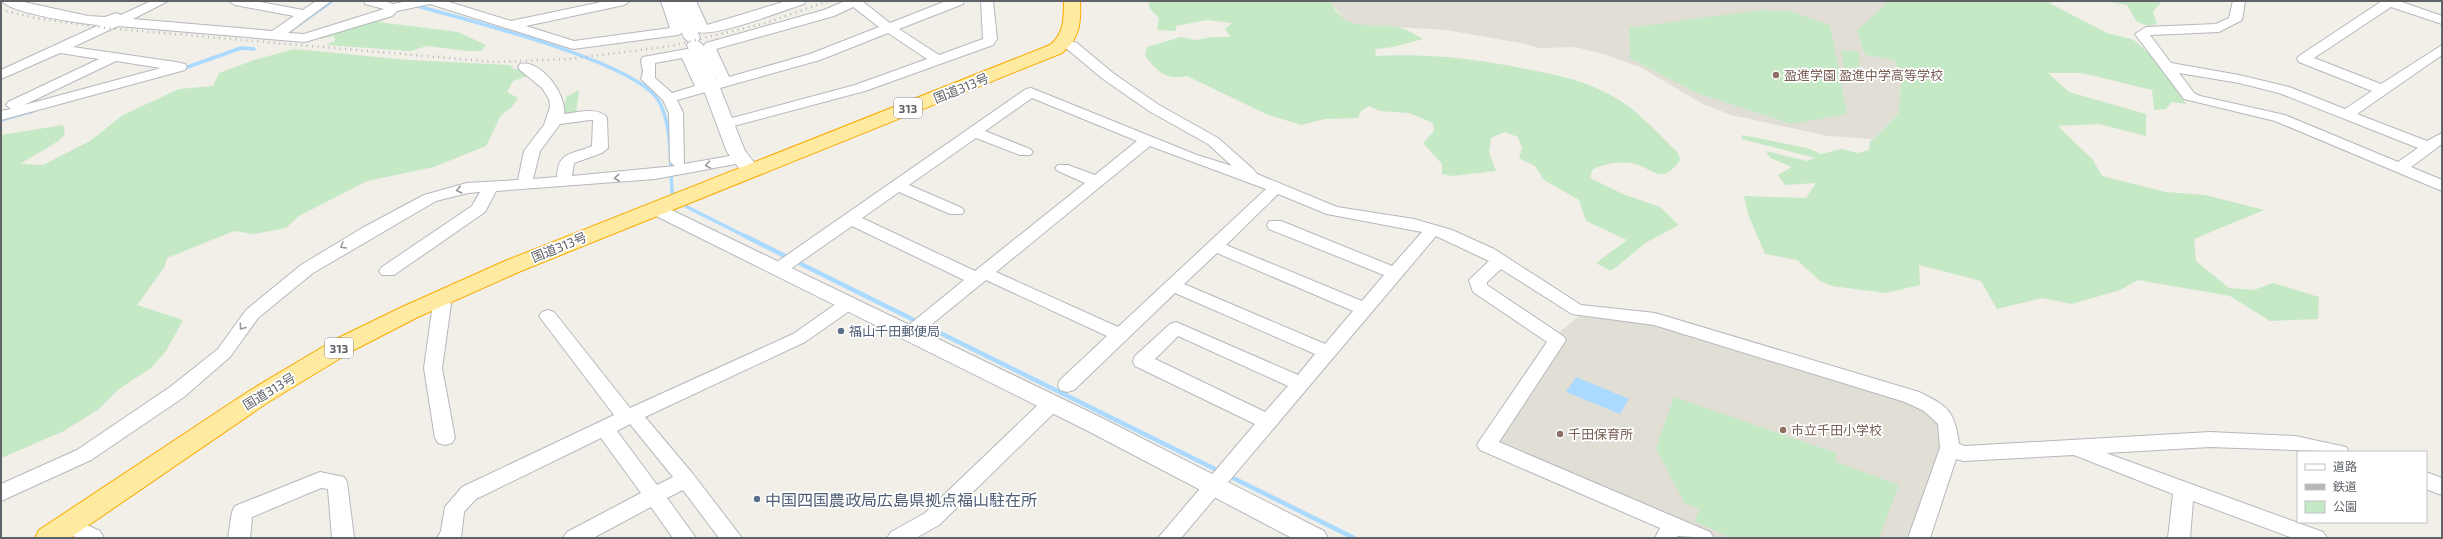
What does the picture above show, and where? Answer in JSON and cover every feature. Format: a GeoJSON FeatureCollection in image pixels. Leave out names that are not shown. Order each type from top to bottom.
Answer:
{"type":"FeatureCollection","features":[{"type":"Feature","properties":{"kind":"highway"},"geometry":{"type":"LineString","coordinates":[[1064,43],[1072,28],[1072,1]]}},
{"type":"Feature","properties":{"kind":"highway","name":"国道313号"},"geometry":{"type":"LineString","coordinates":[[58,532],[258,397],[344,345],[439,298],[513,266],[690,196],[746,165],[1047,54],[1064,43]]}},
{"type":"Feature","properties":{"kind":"street"},"geometry":{"type":"LineString","coordinates":[[8,1],[17,6],[107,21],[150,1]]}},
{"type":"Feature","properties":{"kind":"street"},"geometry":{"type":"LineString","coordinates":[[1,75],[162,1]]}},
{"type":"Feature","properties":{"kind":"street"},"geometry":{"type":"LineString","coordinates":[[235,1],[306,15]]}},
{"type":"Feature","properties":{"kind":"street"},"geometry":{"type":"LineString","coordinates":[[274,36],[325,1]]}},
{"type":"Feature","properties":{"kind":"street"},"geometry":{"type":"LineString","coordinates":[[370,1],[398,7]]}},
{"type":"Feature","properties":{"kind":"street"},"geometry":{"type":"LineString","coordinates":[[118,22],[305,38],[319,35],[387,13],[398,7],[428,1],[573,45],[674,33],[678,31],[667,1]]}},
{"type":"Feature","properties":{"kind":"street"},"geometry":{"type":"LineString","coordinates":[[511,25],[624,1]]}},
{"type":"Feature","properties":{"kind":"street"},"geometry":{"type":"LineString","coordinates":[[1,493],[84,455],[177,392],[224,353],[252,314],[307,269],[334,252],[430,198],[467,188],[656,174],[676,166],[746,165],[726,124],[714,86],[678,1]]}},
{"type":"Feature","properties":{"kind":"street"},"geometry":{"type":"LineString","coordinates":[[690,1],[702,29],[705,29],[745,20],[799,1]]}},
{"type":"Feature","properties":{"kind":"street"},"geometry":{"type":"LineString","coordinates":[[669,98],[815,57],[958,1]]}},
{"type":"Feature","properties":{"kind":"street"},"geometry":{"type":"LineString","coordinates":[[726,124],[821,100],[938,60],[990,39],[987,1]]}},
{"type":"Feature","properties":{"kind":"street"},"geometry":{"type":"LineString","coordinates":[[2239,1],[2235,20],[2219,28],[2146,31],[2142,34],[2169,67],[2189,96],[2195,99],[2280,118],[2442,186]]}},
{"type":"Feature","properties":{"kind":"street"},"geometry":{"type":"LineString","coordinates":[[714,86],[711,46],[828,13],[855,2],[889,28],[938,60]]}},
{"type":"Feature","properties":{"kind":"street"},"geometry":{"type":"LineString","coordinates":[[2383,90],[2304,59],[2388,2],[2442,20]]}},
{"type":"Feature","properties":{"kind":"street"},"geometry":{"type":"LineString","coordinates":[[1064,43],[1072,46],[1108,76],[1154,108],[1213,141],[1248,172],[1250,177]]}},
{"type":"Feature","properties":{"kind":"street"},"geometry":{"type":"LineString","coordinates":[[1,116],[180,67],[60,49]]}},
{"type":"Feature","properties":{"kind":"street"},"geometry":{"type":"LineString","coordinates":[[2347,114],[2442,49]]}},
{"type":"Feature","properties":{"kind":"street"},"geometry":{"type":"LineString","coordinates":[[676,166],[676,113],[669,98],[648,79],[650,72],[648,60],[687,52],[714,86]]}},
{"type":"Feature","properties":{"kind":"street"},"geometry":{"type":"LineString","coordinates":[[1,110],[114,58]]}},
{"type":"Feature","properties":{"kind":"street"},"geometry":{"type":"LineString","coordinates":[[1,60],[21,66]]}},
{"type":"Feature","properties":{"kind":"street"},"geometry":{"type":"LineString","coordinates":[[525,67],[541,78],[556,96],[554,120],[532,151],[525,184]]}},
{"type":"Feature","properties":{"kind":"street"},"geometry":{"type":"LineString","coordinates":[[2169,67],[2240,79],[2284,90],[2429,147]]}},
{"type":"Feature","properties":{"kind":"street"},"geometry":{"type":"LineString","coordinates":[[788,262],[899,186],[1031,92],[1192,158],[1250,177],[1333,211],[1414,224],[1446,234],[1488,253],[1567,306],[1578,310],[1656,319],[1912,397],[1931,406],[1947,422],[1950,448],[1919,538]]}},
{"type":"Feature","properties":{"kind":"street"},"geometry":{"type":"LineString","coordinates":[[554,120],[591,115],[600,118],[600,148],[590,153],[570,158],[567,161],[564,182]]}},
{"type":"Feature","properties":{"kind":"street"},"geometry":{"type":"LineString","coordinates":[[975,132],[1025,152]]}},
{"type":"Feature","properties":{"kind":"street"},"geometry":{"type":"LineString","coordinates":[[2400,168],[2442,137]]}},
{"type":"Feature","properties":{"kind":"street"},"geometry":{"type":"LineString","coordinates":[[918,327],[1095,181],[1149,140]]}},
{"type":"Feature","properties":{"kind":"street"},"geometry":{"type":"LineString","coordinates":[[1063,168],[1095,181]]}},
{"type":"Feature","properties":{"kind":"street"},"geometry":{"type":"LineString","coordinates":[[899,186],[956,211]]}},
{"type":"Feature","properties":{"kind":"street"},"geometry":{"type":"LineString","coordinates":[[388,271],[478,209],[490,187]]}},
{"type":"Feature","properties":{"kind":"street"},"geometry":{"type":"LineString","coordinates":[[1067,385],[1276,188]]}},
{"type":"Feature","properties":{"kind":"street"},"geometry":{"type":"LineString","coordinates":[[664,206],[788,262],[849,303],[918,327],[1052,403],[1220,478],[1315,538]]}},
{"type":"Feature","properties":{"kind":"street"},"geometry":{"type":"LineString","coordinates":[[851,219],[1120,335]]}},
{"type":"Feature","properties":{"kind":"street"},"geometry":{"type":"LineString","coordinates":[[1275,226],[1395,273]]}},
{"type":"Feature","properties":{"kind":"street"},"geometry":{"type":"LineString","coordinates":[[1175,536],[1267,421],[1432,230]]}},
{"type":"Feature","properties":{"kind":"street"},"geometry":{"type":"LineString","coordinates":[[1214,246],[1365,309]]}},
{"type":"Feature","properties":{"kind":"street"},"geometry":{"type":"LineString","coordinates":[[1500,262],[1478,280],[1479,288],[1557,340],[1487,445],[1669,531],[1702,538]]}},
{"type":"Feature","properties":{"kind":"street"},"geometry":{"type":"LineString","coordinates":[[1173,286],[1327,352]]}},
{"type":"Feature","properties":{"kind":"street"},"geometry":{"type":"LineString","coordinates":[[439,298],[442,304],[433,368],[445,438]]}},
{"type":"Feature","properties":{"kind":"street"},"geometry":{"type":"LineString","coordinates":[[452,537],[452,513],[457,503],[469,494],[604,428],[799,338],[849,303]]}},
{"type":"Feature","properties":{"kind":"street"},"geometry":{"type":"LineString","coordinates":[[548,316],[622,412],[636,419],[686,479],[731,538]]}},
{"type":"Feature","properties":{"kind":"street"},"geometry":{"type":"LineString","coordinates":[[1267,421],[1142,361],[1176,328],[1299,383]]}},
{"type":"Feature","properties":{"kind":"street"},"geometry":{"type":"LineString","coordinates":[[912,538],[1052,403]]}},
{"type":"Feature","properties":{"kind":"street"},"geometry":{"type":"LineString","coordinates":[[604,428],[684,538]]}},
{"type":"Feature","properties":{"kind":"street"},"geometry":{"type":"LineString","coordinates":[[1950,448],[1963,454],[2185,441],[2207,438],[2283,440],[2318,446],[2336,451]]}},
{"type":"Feature","properties":{"kind":"street"},"geometry":{"type":"LineString","coordinates":[[2078,448],[2090,455],[2316,538]]}},
{"type":"Feature","properties":{"kind":"street"},"geometry":{"type":"LineString","coordinates":[[574,538],[686,479]]}},
{"type":"Feature","properties":{"kind":"street"},"geometry":{"type":"LineString","coordinates":[[239,538],[242,512],[320,480],[337,482],[343,538]]}},
{"type":"Feature","properties":{"kind":"street"},"geometry":{"type":"LineString","coordinates":[[2427,480],[2442,487]]}},
{"type":"Feature","properties":{"kind":"street"},"geometry":{"type":"LineString","coordinates":[[2179,538],[2184,489]]}},
{"type":"Feature","properties":{"kind":"street"},"geometry":{"type":"LineString","coordinates":[[898,538],[932,519]]}},
{"type":"Feature","properties":{"kind":"street"},"geometry":{"type":"LineString","coordinates":[[58,532],[91,538]]}},
{"type":"Feature","properties":{"kind":"shaded area","name":"盈進学園 盈進中学高等学校"},"geometry":{"type":"Polygon","coordinates":[[[1330,1],[1889,1],[1857,32],[1865,55],[1895,60],[1901,82],[1899,113],[1874,139],[1828,136],[1731,115],[1703,104],[1640,67],[1603,54],[1575,47],[1539,48],[1526,44],[1447,30],[1355,25],[1345,21],[1330,1]]]}},
{"type":"Feature","properties":{"kind":"shaded area","name":"市立千田小学校"},"geometry":{"type":"Polygon","coordinates":[[[1579,316],[1645,323],[1926,408],[1946,434],[1910,538],[1716,538],[1498,443],[1556,335],[1579,316]]]}},
{"type":"Feature","properties":{"kind":"green space"},"geometry":{"type":"Polygon","coordinates":[[[1148,1],[1330,1],[1337,12],[1344,19],[1352,23],[1401,28],[1423,39],[1393,47],[1375,49],[1376,56],[1415,55],[1473,60],[1553,74],[1584,83],[1604,91],[1623,102],[1640,115],[1678,153],[1680,160],[1669,172],[1664,174],[1655,173],[1632,163],[1620,163],[1608,164],[1592,170],[1590,178],[1623,194],[1660,207],[1679,225],[1647,242],[1611,271],[1596,263],[1627,240],[1586,221],[1579,200],[1544,180],[1535,166],[1519,158],[1522,148],[1518,137],[1505,132],[1491,138],[1489,152],[1496,171],[1452,176],[1442,174],[1442,164],[1423,143],[1434,131],[1433,123],[1409,113],[1380,111],[1369,106],[1361,111],[1358,118],[1325,119],[1301,125],[1266,114],[1187,76],[1172,77],[1162,74],[1145,56],[1147,47],[1181,37],[1195,40],[1213,37],[1231,37],[1225,29],[1232,23],[1207,20],[1176,26],[1176,31],[1157,30],[1159,18],[1150,9],[1148,1]]]}},
{"type":"Feature","properties":{"kind":"green space"},"geometry":{"type":"Polygon","coordinates":[[[1889,1],[2063,1],[2049,3],[2107,33],[2134,40],[2158,62],[2186,104],[2172,102],[2166,109],[2154,110],[2152,90],[2082,73],[2048,73],[2069,92],[2146,114],[2146,136],[2099,124],[2058,126],[2093,160],[2102,176],[2166,192],[2205,195],[2264,210],[2194,239],[2196,261],[2229,288],[2254,290],[2273,283],[2319,297],[2318,319],[2270,321],[2230,296],[2138,280],[2120,290],[2072,304],[2042,298],[1997,309],[1981,281],[1919,265],[1920,285],[1886,293],[1832,286],[1820,281],[1797,260],[1765,254],[1748,214],[1744,196],[1806,198],[1816,183],[1785,185],[1778,175],[1792,167],[1770,158],[1766,151],[1807,161],[1815,158],[1742,139],[1742,135],[1807,148],[1821,154],[1842,149],[1858,153],[1869,150],[1870,141],[1874,139],[1899,113],[1901,82],[1895,60],[1865,55],[1857,31],[1889,1]]]}},
{"type":"Feature","properties":{"kind":"green space"},"geometry":{"type":"Polygon","coordinates":[[[2104,1],[2162,1],[2153,12],[2157,24],[2150,26],[2137,22],[2127,5],[2104,1]]]}},
{"type":"Feature","properties":{"kind":"green space"},"geometry":{"type":"Polygon","coordinates":[[[1759,10],[1790,11],[1830,25],[1847,114],[1791,124],[1694,92],[1630,58],[1629,28],[1759,10]]]}},
{"type":"Feature","properties":{"kind":"green space"},"geometry":{"type":"Polygon","coordinates":[[[389,15],[392,17],[378,22],[458,32],[486,45],[481,51],[467,51],[427,46],[411,51],[326,45],[336,40],[333,36],[320,39],[321,36],[389,15]]]}},
{"type":"Feature","properties":{"kind":"green space"},"geometry":{"type":"Polygon","coordinates":[[[294,49],[408,60],[510,65],[515,70],[523,67],[532,72],[525,77],[513,81],[507,92],[518,98],[512,107],[501,115],[486,146],[434,167],[367,181],[299,216],[286,228],[254,234],[234,231],[167,258],[164,268],[137,305],[183,320],[166,351],[151,368],[119,389],[99,409],[64,431],[1,458],[1,135],[63,125],[65,134],[62,138],[21,164],[43,165],[90,141],[123,115],[179,89],[213,86],[219,73],[254,60],[294,49]]]}},
{"type":"Feature","properties":{"kind":"green space"},"geometry":{"type":"Polygon","coordinates":[[[1841,50],[1859,52],[1860,76],[1845,73],[1841,50]]]}},
{"type":"Feature","properties":{"kind":"green space"},"geometry":{"type":"Polygon","coordinates":[[[579,90],[576,113],[564,115],[566,97],[579,90]]]}},
{"type":"Feature","properties":{"kind":"green space"},"geometry":{"type":"Polygon","coordinates":[[[1674,397],[1836,453],[1836,462],[1899,485],[1879,538],[1731,538],[1694,521],[1700,509],[1685,504],[1656,448],[1674,397]]]}},
{"type":"Feature","properties":{"kind":"water"},"geometry":{"type":"Polygon","coordinates":[[[1576,377],[1629,399],[1620,414],[1566,392],[1576,377]]]}},
{"type":"Feature","properties":{"kind":"waterway"},"geometry":{"type":"LineString","coordinates":[[289,34],[292,29],[332,1]]}},
{"type":"Feature","properties":{"kind":"waterway"},"geometry":{"type":"LineString","coordinates":[[400,1],[408,4]]}},
{"type":"Feature","properties":{"kind":"waterway"},"geometry":{"type":"LineString","coordinates":[[414,5],[543,42],[613,69],[639,83],[656,97],[665,117],[670,143],[672,192],[677,197]]}},
{"type":"Feature","properties":{"kind":"waterway"},"geometry":{"type":"LineString","coordinates":[[182,69],[241,48],[254,49]]}},
{"type":"Feature","properties":{"kind":"waterway"},"geometry":{"type":"LineString","coordinates":[[1,120],[33,111]]}},
{"type":"Feature","properties":{"kind":"waterway"},"geometry":{"type":"LineString","coordinates":[[682,202],[687,207],[789,258]]}},
{"type":"Feature","properties":{"kind":"waterway"},"geometry":{"type":"LineString","coordinates":[[795,261],[918,322]]}},
{"type":"Feature","properties":{"kind":"waterway"},"geometry":{"type":"LineString","coordinates":[[924,325],[1221,472]]}},
{"type":"Feature","properties":{"kind":"waterway"},"geometry":{"type":"LineString","coordinates":[[1227,475],[1354,538]]}},
{"type":"Feature","properties":{"kind":"railway"},"geometry":{"type":"LineString","coordinates":[[1,10],[36,18],[106,28],[494,62],[569,59],[671,46],[766,23],[828,1]]}},
{"type":"Feature","properties":{"kind":"place","name":"盈進学園 盈進中学高等学校"},"geometry":{"type":"Point","coordinates":[1776,75]}},
{"type":"Feature","properties":{"kind":"place","name":"福山千田郵便局"},"geometry":{"type":"Point","coordinates":[841,331]}},
{"type":"Feature","properties":{"kind":"place","name":"市立千田小学校"},"geometry":{"type":"Point","coordinates":[1783,430]}},
{"type":"Feature","properties":{"kind":"place","name":"千田保育所"},"geometry":{"type":"Point","coordinates":[1560,434]}},
{"type":"Feature","properties":{"kind":"place","name":"中国四国農政局広島県拠点福山駐在所"},"geometry":{"type":"Point","coordinates":[757,499]}}]}
